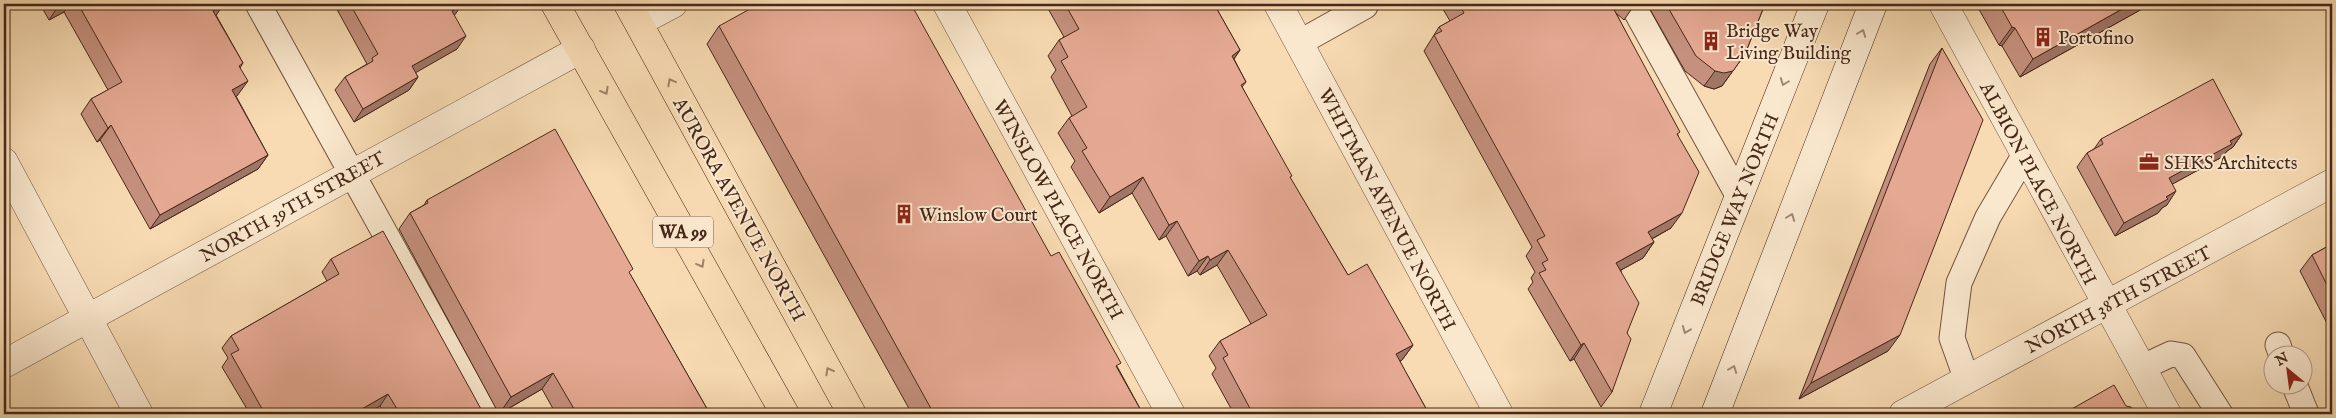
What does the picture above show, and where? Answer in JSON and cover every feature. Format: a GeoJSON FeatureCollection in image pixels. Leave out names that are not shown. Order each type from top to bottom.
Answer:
{"type":"FeatureCollection","features":[{"type":"Feature","properties":{"kind":"highway","name":"WA 99"},"geometry":{"type":"LineString","coordinates":[[555,4],[785,414]]}},
{"type":"Feature","properties":{"kind":"highway","name":"AURORA AVENUE NORTH"},"geometry":{"type":"LineString","coordinates":[[633,13],[852,414]]}},
{"type":"Feature","properties":{"kind":"street"},"geometry":{"type":"LineString","coordinates":[[633,13],[673,4]]}},
{"type":"Feature","properties":{"kind":"street","name":"WINSLOW PLACE NORTH"},"geometry":{"type":"LineString","coordinates":[[947,4],[1171,414]]}},
{"type":"Feature","properties":{"kind":"street","name":"WHITMAN AVENUE NORTH"},"geometry":{"type":"LineString","coordinates":[[1278,4],[1499,414]]}},
{"type":"Feature","properties":{"kind":"street","name":"BRIDGE WAY NORTH"},"geometry":{"type":"LineString","coordinates":[[1653,414],[1815,4]]}},
{"type":"Feature","properties":{"kind":"street"},"geometry":{"type":"LineString","coordinates":[[1715,414],[1874,4]]}},
{"type":"Feature","properties":{"kind":"street","name":"ALBION PLACE NORTH"},"geometry":{"type":"LineString","coordinates":[[1942,4],[2106,306],[2167,414]]}},
{"type":"Feature","properties":{"kind":"street","name":"NORTH 39TH STREET"},"geometry":{"type":"LineString","coordinates":[[4,364],[581,49]]}},
{"type":"Feature","properties":{"kind":"street"},"geometry":{"type":"LineString","coordinates":[[4,162],[139,414]]}},
{"type":"Feature","properties":{"kind":"street","name":"NORTH 38TH STREET"},"geometry":{"type":"LineString","coordinates":[[1903,414],[2332,183]]}},
{"type":"Feature","properties":{"kind":"lane"},"geometry":{"type":"LineString","coordinates":[[258,4],[485,414]]}},
{"type":"Feature","properties":{"kind":"lane"},"geometry":{"type":"LineString","coordinates":[[1299,43],[1358,10],[1365,4]]}},
{"type":"Feature","properties":{"kind":"lane"},"geometry":{"type":"LineString","coordinates":[[1632,4],[1739,197]]}},
{"type":"Feature","properties":{"kind":"lane"},"geometry":{"type":"LineString","coordinates":[[1967,380],[1952,338],[1959,283],[1988,217],[2024,156]]}},
{"type":"Feature","properties":{"kind":"lane"},"geometry":{"type":"LineString","coordinates":[[2141,368],[2171,354],[2183,356],[2220,414]]}},
{"type":"Feature","properties":{"kind":"lane"},"geometry":{"type":"LineString","coordinates":[[2299,396],[2305,411],[2304,414]]}},
{"type":"Feature","properties":{"kind":"building"},"geometry":{"type":"Polygon","coordinates":[[[78,4],[223,4],[213,11],[243,63],[239,66],[248,81],[232,90],[268,155],[160,215],[111,125],[108,128],[91,99],[122,82],[78,4]]]}},
{"type":"Feature","properties":{"kind":"building"},"geometry":{"type":"Polygon","coordinates":[[[350,4],[460,4],[461,6],[452,11],[466,36],[412,66],[418,77],[363,109],[345,77],[373,61],[372,58],[378,54],[350,4]]]}},
{"type":"Feature","properties":{"kind":"building","name":"Winslow Court"},"geometry":{"type":"Polygon","coordinates":[[[759,4],[911,4],[1051,256],[1059,252],[1121,363],[1116,366],[1143,414],[934,414],[719,26],[759,4]]]}},
{"type":"Feature","properties":{"kind":"building"},"geometry":{"type":"Polygon","coordinates":[[[1065,4],[1214,4],[1240,50],[1232,56],[1246,82],[1241,85],[1292,176],[1290,177],[1348,275],[1367,264],[1413,345],[1396,354],[1429,414],[1253,414],[1223,358],[1228,355],[1220,341],[1267,315],[1228,250],[1210,260],[1208,256],[1199,261],[1177,221],[1169,225],[1143,177],[1110,197],[1082,151],[1087,148],[1069,118],[1087,107],[1061,61],[1068,57],[1059,40],[1079,29],[1065,4]]]}},
{"type":"Feature","properties":{"kind":"building"},"geometry":{"type":"Polygon","coordinates":[[[1459,4],[1611,4],[1680,132],[1677,134],[1699,172],[1682,213],[1648,232],[1654,242],[1616,263],[1639,303],[1627,333],[1631,339],[1612,392],[1584,343],[1581,345],[1539,273],[1546,270],[1542,263],[1548,260],[1537,240],[1545,236],[1434,35],[1442,31],[1439,27],[1464,13],[1459,4]]]}},
{"type":"Feature","properties":{"kind":"building","name":"Bridge Way Living Building"},"geometry":{"type":"Polygon","coordinates":[[[1666,4],[1765,4],[1745,54],[1733,71],[1724,73],[1715,71],[1696,56],[1666,4]]]}},
{"type":"Feature","properties":{"kind":"building"},"geometry":{"type":"Polygon","coordinates":[[[1999,4],[2131,4],[2033,59],[1999,4]]]}},
{"type":"Feature","properties":{"kind":"building"},"geometry":{"type":"Polygon","coordinates":[[[1942,48],[1983,120],[1900,335],[1811,383],[1942,48]]]}},
{"type":"Feature","properties":{"kind":"building","name":"SHKS Architects"},"geometry":{"type":"Polygon","coordinates":[[[2213,79],[2242,134],[2230,141],[2232,144],[2169,178],[2176,191],[2166,197],[2168,199],[2124,223],[2087,153],[2103,144],[2101,139],[2213,79]]]}},
{"type":"Feature","properties":{"kind":"building"},"geometry":{"type":"Polygon","coordinates":[[[555,129],[633,269],[629,272],[710,414],[577,414],[553,373],[511,397],[410,213],[428,203],[427,200],[555,129]]]}},
{"type":"Feature","properties":{"kind":"building"},"geometry":{"type":"Polygon","coordinates":[[[383,231],[481,409],[486,414],[400,414],[388,394],[353,414],[265,414],[231,354],[239,350],[231,336],[339,274],[331,259],[383,231]]]}},
{"type":"Feature","properties":{"kind":"building"},"geometry":{"type":"Polygon","coordinates":[[[2332,244],[2332,295],[2312,255],[2332,244]]]}},
{"type":"Feature","properties":{"kind":"building"},"geometry":{"type":"Polygon","coordinates":[[[2114,385],[2126,406],[2131,407],[2136,414],[2063,414],[2114,385]]]}},
{"type":"Feature","properties":{"kind":"place","name":"Portofino"},"geometry":{"type":"Point","coordinates":[2043,37]}},
{"type":"Feature","properties":{"kind":"place","name":"Bridge Way Living Building"},"geometry":{"type":"Point","coordinates":[1711,41]}},
{"type":"Feature","properties":{"kind":"place","name":"SHKS Architects"},"geometry":{"type":"Point","coordinates":[2149,162]}},
{"type":"Feature","properties":{"kind":"place","name":"Winslow Court"},"geometry":{"type":"Point","coordinates":[904,214]}}]}
